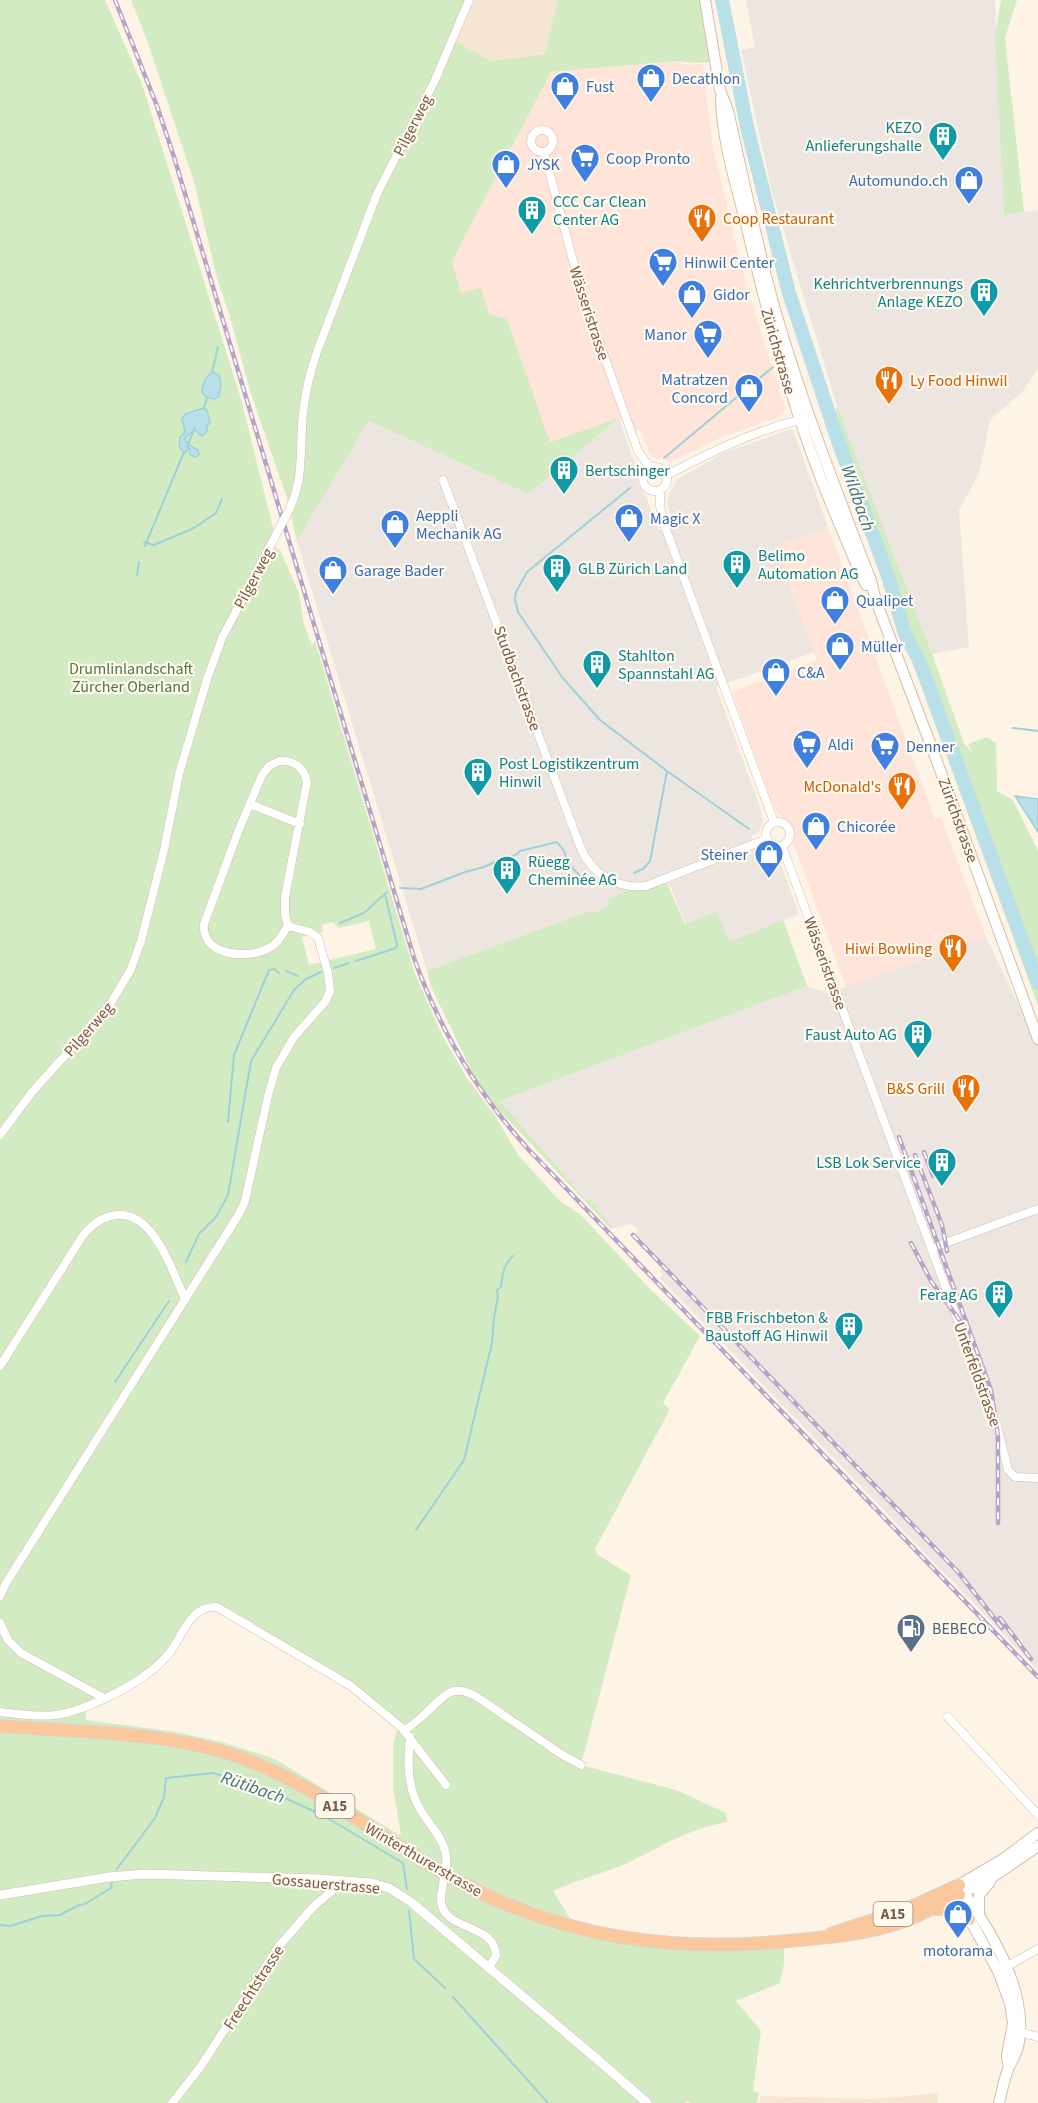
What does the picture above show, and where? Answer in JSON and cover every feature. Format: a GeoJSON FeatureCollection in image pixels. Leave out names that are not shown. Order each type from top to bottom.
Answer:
{"type":"FeatureCollection","features":[{"type":"Feature","properties":{"kind":"highway","name":"Winterthurerstrasse"},"geometry":{"type":"LineString","coordinates":[[0,1726],[164,1740],[196,1745],[240,1758],[298,1785],[420,1860],[470,1887],[529,1913],[576,1928],[639,1941],[691,1945],[766,1943],[824,1937]]}},
{"type":"Feature","properties":{"kind":"highway","name":"A15"},"geometry":{"type":"LineString","coordinates":[[824,1937],[960,1890]]}},
{"type":"Feature","properties":{"kind":"highway","name":"A15"},"geometry":{"type":"LineString","coordinates":[[824,1937],[845,1937],[873,1931],[932,1910],[960,1890]]}},
{"type":"Feature","properties":{"kind":"highway"},"geometry":{"type":"LineString","coordinates":[[932,1910],[951,1908],[975,1919]]}},
{"type":"Feature","properties":{"kind":"main road","name":"Zürichstrasse"},"geometry":{"type":"LineString","coordinates":[[705,0],[720,90],[724,130],[770,325],[838,522],[864,582],[876,601],[1038,1040]]}},
{"type":"Feature","properties":{"kind":"main road","name":"Zürichstrasse"},"geometry":{"type":"LineString","coordinates":[[720,90],[728,111],[774,305],[804,419]]}},
{"type":"Feature","properties":{"kind":"main road"},"geometry":{"type":"LineString","coordinates":[[960,1890],[1038,1833]]}},
{"type":"Feature","properties":{"kind":"main road"},"geometry":{"type":"LineString","coordinates":[[960,1890],[994,1876],[1038,1846]]}},
{"type":"Feature","properties":{"kind":"main road"},"geometry":{"type":"LineString","coordinates":[[975,1919],[979,1898],[994,1876]]}},
{"type":"Feature","properties":{"kind":"main road"},"geometry":{"type":"LineString","coordinates":[[960,1890],[963,1907],[975,1919],[1018,1998],[1020,2032],[1015,2057],[1009,2067],[999,2103]]}},
{"type":"Feature","properties":{"kind":"main road"},"geometry":{"type":"LineString","coordinates":[[1002,1969],[1012,2014],[1012,2036],[1007,2056],[1009,2067]]}},
{"type":"Feature","properties":{"kind":"street","name":"Pilgerweg"},"geometry":{"type":"LineString","coordinates":[[0,1134],[32,1092],[108,1008],[131,969],[151,903],[179,774],[207,678],[222,638],[296,494],[300,477],[304,400],[316,355],[377,194],[436,78],[469,0]]}},
{"type":"Feature","properties":{"kind":"street","name":"Wässeristrasse"},"geometry":{"type":"LineString","coordinates":[[544,152],[584,300],[638,451],[650,468]]}},
{"type":"Feature","properties":{"kind":"street"},"geometry":{"type":"LineString","coordinates":[[667,475],[710,453],[766,430],[804,419]]}},
{"type":"Feature","properties":{"kind":"street"},"geometry":{"type":"LineString","coordinates":[[660,490],[652,491],[644,483],[645,472],[650,468],[658,467],[667,475],[667,482],[660,490],[660,506],[664,524],[774,822]]}},
{"type":"Feature","properties":{"kind":"street","name":"Studbachstrasse"},"geometry":{"type":"LineString","coordinates":[[443,480],[576,838],[593,868],[605,878],[616,883],[646,886],[766,839]]}},
{"type":"Feature","properties":{"kind":"street"},"geometry":{"type":"LineString","coordinates":[[285,760],[295,763],[303,771],[308,782],[300,824],[284,902],[288,927],[271,947],[248,954],[231,953],[219,949],[208,941],[205,933],[206,919],[250,804],[262,775],[269,766],[285,760]]}},
{"type":"Feature","properties":{"kind":"street"},"geometry":{"type":"LineString","coordinates":[[250,804],[300,824]]}},
{"type":"Feature","properties":{"kind":"street"},"geometry":{"type":"LineString","coordinates":[[774,822],[783,823],[790,830],[789,840],[782,846],[773,846],[766,839],[766,831],[774,822]]}},
{"type":"Feature","properties":{"kind":"street","name":"Wässeristrasse"},"geometry":{"type":"LineString","coordinates":[[782,846],[932,1248]]}},
{"type":"Feature","properties":{"kind":"street"},"geometry":{"type":"LineString","coordinates":[[0,1596],[245,1201],[268,1096],[280,1060],[294,1036],[325,1002],[330,991],[330,978],[319,939],[310,932],[288,927]]}},
{"type":"Feature","properties":{"kind":"street"},"geometry":{"type":"LineString","coordinates":[[932,1248],[1038,1209]]}},
{"type":"Feature","properties":{"kind":"street"},"geometry":{"type":"LineString","coordinates":[[0,1366],[82,1237],[92,1225],[106,1217],[124,1215],[147,1227],[158,1242],[184,1299]]}},
{"type":"Feature","properties":{"kind":"street","name":"Unterfeldstrasse"},"geometry":{"type":"LineString","coordinates":[[932,1248],[998,1426],[1008,1470],[1015,1477],[1038,1478]]}},
{"type":"Feature","properties":{"kind":"street"},"geometry":{"type":"LineString","coordinates":[[0,1712],[34,1716],[56,1715],[104,1698],[153,1670],[170,1652],[194,1615],[204,1609],[214,1607],[224,1610],[339,1678],[407,1734],[446,1785]]}},
{"type":"Feature","properties":{"kind":"street"},"geometry":{"type":"LineString","coordinates":[[0,1623],[8,1640],[21,1653],[104,1698]]}},
{"type":"Feature","properties":{"kind":"street"},"geometry":{"type":"LineString","coordinates":[[489,1967],[496,1956],[493,1942],[484,1934],[450,1918],[442,1909],[441,1896],[447,1854],[423,1816],[412,1791],[407,1734],[443,1695],[452,1691],[465,1691],[581,1765]]}},
{"type":"Feature","properties":{"kind":"street"},"geometry":{"type":"LineString","coordinates":[[948,1717],[1038,1815]]}},
{"type":"Feature","properties":{"kind":"street","name":"Gossauerstrasse"},"geometry":{"type":"LineString","coordinates":[[0,1895],[109,1877],[144,1874],[344,1881],[371,1883],[389,1888],[411,1902],[489,1967],[646,2103]]}},
{"type":"Feature","properties":{"kind":"street","name":"Freechtstrasse"},"geometry":{"type":"LineString","coordinates":[[172,2103],[199,2069],[279,1946],[314,1906],[344,1881]]}},
{"type":"Feature","properties":{"kind":"street"},"geometry":{"type":"LineString","coordinates":[[1002,1969],[1038,1949]]}},
{"type":"Feature","properties":{"kind":"street"},"geometry":{"type":"LineString","coordinates":[[1020,2032],[1038,2037]]}},
{"type":"Feature","properties":{"kind":"shaded area"},"geometry":{"type":"Polygon","coordinates":[[[469,0],[558,0],[545,54],[490,61],[452,40],[469,0]]]}},
{"type":"Feature","properties":{"kind":"shaded area"},"geometry":{"type":"Polygon","coordinates":[[[746,0],[995,0],[1004,215],[1038,210],[1038,368],[1023,391],[990,420],[979,474],[959,510],[969,647],[932,654],[837,406],[772,192],[741,50],[755,47],[746,0]]]}},
{"type":"Feature","properties":{"kind":"shaded area"},"geometry":{"type":"Polygon","coordinates":[[[676,61],[687,65],[703,64],[712,143],[749,294],[785,408],[783,413],[776,418],[720,438],[668,463],[663,456],[657,460],[651,456],[640,429],[635,430],[619,418],[550,442],[507,319],[489,314],[461,293],[452,261],[551,72],[676,61]]]}},
{"type":"Feature","properties":{"kind":"shaded area"},"geometry":{"type":"Polygon","coordinates":[[[619,418],[637,470],[638,484],[646,496],[658,530],[673,525],[667,502],[678,479],[723,453],[793,430],[828,527],[775,547],[814,652],[716,687],[760,807],[763,823],[760,830],[751,837],[757,851],[768,850],[778,857],[799,914],[729,942],[686,924],[665,879],[601,911],[589,911],[427,971],[297,541],[369,421],[528,494],[619,418]]]}},
{"type":"Feature","properties":{"kind":"shaded area"},"geometry":{"type":"Polygon","coordinates":[[[828,527],[935,819],[941,817],[986,937],[846,987],[793,842],[794,830],[790,823],[780,816],[772,803],[732,692],[817,660],[775,547],[828,527]]]}},
{"type":"Feature","properties":{"kind":"shaded area"},"geometry":{"type":"Polygon","coordinates":[[[986,937],[1038,1046],[1038,1670],[660,1278],[663,1275],[660,1271],[665,1266],[634,1234],[638,1229],[631,1224],[613,1228],[590,1199],[587,1201],[500,1101],[807,986],[829,993],[986,937]]]}},
{"type":"Feature","properties":{"kind":"shaded area"},"geometry":{"type":"Polygon","coordinates":[[[939,2093],[937,2103],[759,2103],[761,2096],[873,2099],[939,2093]]]}},
{"type":"Feature","properties":{"kind":"green space","name":"Drumlinlandschaft Zürcher Oberland"},"geometry":{"type":"Polygon","coordinates":[[[0,0],[105,0],[142,84],[241,399],[276,536],[274,546],[280,550],[299,593],[304,625],[312,645],[315,641],[414,971],[441,1033],[465,1075],[495,1116],[519,1156],[559,1200],[581,1215],[648,1287],[700,1336],[663,1403],[669,1411],[595,1549],[598,1555],[631,1575],[581,1765],[676,1790],[726,1813],[727,1822],[689,1833],[632,1861],[553,1891],[576,1928],[610,1936],[784,1941],[784,1964],[780,1983],[736,2001],[761,2031],[753,2091],[759,2093],[757,2103],[691,2103],[687,2101],[685,2103],[0,2103],[0,0]],[[209,375],[203,393],[205,396],[213,399],[219,396],[221,384],[219,375],[209,375]],[[203,408],[185,414],[182,419],[185,432],[180,437],[179,446],[186,452],[189,448],[191,455],[196,457],[199,452],[184,439],[194,430],[203,435],[207,431],[210,421],[208,411],[203,408]],[[369,921],[339,928],[333,922],[322,925],[323,932],[302,937],[309,965],[376,949],[369,921]],[[204,1609],[159,1664],[86,1706],[86,1720],[176,1732],[222,1742],[275,1759],[401,1836],[393,1787],[393,1746],[398,1725],[361,1694],[224,1610],[204,1609]]]}},
{"type":"Feature","properties":{"kind":"green space"},"geometry":{"type":"Polygon","coordinates":[[[131,0],[469,0],[453,40],[491,61],[545,54],[558,0],[704,0],[715,62],[676,61],[551,72],[452,261],[461,293],[481,288],[489,314],[507,319],[550,442],[619,418],[528,494],[369,421],[297,541],[286,495],[250,391],[218,282],[194,182],[147,40],[131,0]]]}},
{"type":"Feature","properties":{"kind":"green space"},"geometry":{"type":"Polygon","coordinates":[[[1001,0],[1017,0],[1005,38],[1024,212],[1004,215],[995,36],[1001,0]]]}},
{"type":"Feature","properties":{"kind":"green space"},"geometry":{"type":"Polygon","coordinates":[[[837,406],[964,743],[972,753],[968,744],[987,737],[996,743],[997,791],[1013,800],[1038,851],[1038,1006],[830,436],[837,406]]]}},
{"type":"Feature","properties":{"kind":"green space"},"geometry":{"type":"Polygon","coordinates":[[[665,879],[685,924],[717,911],[729,942],[783,920],[807,986],[500,1101],[587,1201],[590,1199],[613,1228],[611,1229],[500,1111],[477,1082],[432,989],[427,971],[589,911],[600,911],[609,903],[608,899],[665,879]]]}},
{"type":"Feature","properties":{"kind":"water"},"geometry":{"type":"Polygon","coordinates":[[[213,372],[219,375],[221,384],[219,396],[214,399],[206,397],[202,392],[205,380],[213,372]]]}},
{"type":"Feature","properties":{"kind":"water"},"geometry":{"type":"Polygon","coordinates":[[[203,408],[207,410],[210,422],[207,431],[202,436],[194,430],[184,439],[198,450],[199,455],[196,457],[190,455],[189,448],[185,453],[179,447],[180,437],[185,432],[182,419],[185,414],[203,408]]]}},
{"type":"Feature","properties":{"kind":"water"},"geometry":{"type":"Polygon","coordinates":[[[1015,796],[1038,799],[1038,832],[1015,796]]]}},
{"type":"Feature","properties":{"kind":"waterway","name":"Wildbach"},"geometry":{"type":"LineString","coordinates":[[722,0],[747,127],[789,293],[838,441],[888,576],[905,634],[919,660],[1038,983]]}},
{"type":"Feature","properties":{"kind":"waterway"},"geometry":{"type":"LineString","coordinates":[[212,373],[218,347]]}},
{"type":"Feature","properties":{"kind":"waterway"},"geometry":{"type":"LineString","coordinates":[[664,458],[773,367]]}},
{"type":"Feature","properties":{"kind":"waterway"},"geometry":{"type":"LineString","coordinates":[[204,408],[207,397]]}},
{"type":"Feature","properties":{"kind":"waterway"},"geometry":{"type":"LineString","coordinates":[[187,447],[195,427]]}},
{"type":"Feature","properties":{"kind":"waterway"},"geometry":{"type":"LineString","coordinates":[[145,546],[184,452]]}},
{"type":"Feature","properties":{"kind":"waterway"},"geometry":{"type":"LineString","coordinates":[[630,488],[527,572],[516,592],[518,612],[562,677],[600,720],[749,829]]}},
{"type":"Feature","properties":{"kind":"waterway"},"geometry":{"type":"LineString","coordinates":[[144,542],[154,545],[194,528],[216,513],[222,499]]}},
{"type":"Feature","properties":{"kind":"waterway"},"geometry":{"type":"LineString","coordinates":[[137,575],[139,562]]}},
{"type":"Feature","properties":{"kind":"waterway"},"geometry":{"type":"LineString","coordinates":[[1013,728],[1038,731]]}},
{"type":"Feature","properties":{"kind":"waterway"},"geometry":{"type":"LineString","coordinates":[[634,873],[643,869],[650,861],[667,771]]}},
{"type":"Feature","properties":{"kind":"waterway"},"geometry":{"type":"LineString","coordinates":[[400,888],[421,889],[465,872],[500,862],[520,851],[557,842],[564,851],[568,863],[581,877]]}},
{"type":"Feature","properties":{"kind":"waterway"},"geometry":{"type":"LineString","coordinates":[[340,923],[364,913],[387,892]]}},
{"type":"Feature","properties":{"kind":"waterway"},"geometry":{"type":"LineString","coordinates":[[356,961],[396,948],[385,894]]}},
{"type":"Feature","properties":{"kind":"waterway"},"geometry":{"type":"LineString","coordinates":[[334,968],[349,963]]}},
{"type":"Feature","properties":{"kind":"waterway"},"geometry":{"type":"LineString","coordinates":[[228,1122],[234,1055],[269,970],[274,969],[279,973]]}},
{"type":"Feature","properties":{"kind":"waterway"},"geometry":{"type":"LineString","coordinates":[[286,971],[298,976]]}},
{"type":"Feature","properties":{"kind":"waterway"},"geometry":{"type":"LineString","coordinates":[[186,1262],[199,1234],[216,1217],[228,1195],[251,1061],[294,990],[306,979],[321,972]]}},
{"type":"Feature","properties":{"kind":"waterway"},"geometry":{"type":"LineString","coordinates":[[416,1530],[464,1460],[492,1343],[497,1290],[501,1287],[506,1266],[513,1256]]}},
{"type":"Feature","properties":{"kind":"waterway"},"geometry":{"type":"LineString","coordinates":[[115,1382],[169,1301]]}},
{"type":"Feature","properties":{"kind":"waterway","name":"Rütibach"},"geometry":{"type":"LineString","coordinates":[[117,1869],[155,1818],[164,1797],[166,1778],[213,1773],[266,1789],[324,1816],[403,1863],[407,1889]]}},
{"type":"Feature","properties":{"kind":"waterway","name":"Rütibach"},"geometry":{"type":"LineString","coordinates":[[0,1925],[10,1926],[42,1916],[60,1915],[85,1904],[111,1888],[112,1882]]}},
{"type":"Feature","properties":{"kind":"waterway","name":"Rütibach"},"geometry":{"type":"LineString","coordinates":[[409,1911],[414,1959],[445,1988]]}},
{"type":"Feature","properties":{"kind":"waterway","name":"Rütibach"},"geometry":{"type":"LineString","coordinates":[[453,1997],[548,2103]]}},
{"type":"Feature","properties":{"kind":"railway"},"geometry":{"type":"LineString","coordinates":[[115,0],[157,106],[174,157],[414,958],[448,1036],[493,1106],[529,1150],[1038,1677]]}},
{"type":"Feature","properties":{"kind":"railway"},"geometry":{"type":"LineString","coordinates":[[899,1137],[991,1390],[998,1436],[998,1523]]}},
{"type":"Feature","properties":{"kind":"railway"},"geometry":{"type":"LineString","coordinates":[[924,1152],[933,1176]]}},
{"type":"Feature","properties":{"kind":"railway"},"geometry":{"type":"LineString","coordinates":[[915,1155],[942,1225],[947,1251]]}},
{"type":"Feature","properties":{"kind":"railway"},"geometry":{"type":"LineString","coordinates":[[633,1235],[959,1573],[1002,1628]]}},
{"type":"Feature","properties":{"kind":"railway"},"geometry":{"type":"LineString","coordinates":[[911,1243],[931,1281],[961,1322]]}},
{"type":"Feature","properties":{"kind":"railway"},"geometry":{"type":"LineString","coordinates":[[1000,1618],[1031,1659]]}},
{"type":"Feature","properties":{"kind":"place","name":"Decathlon"},"geometry":{"type":"Point","coordinates":[651,104]}},
{"type":"Feature","properties":{"kind":"place","name":"Fust"},"geometry":{"type":"Point","coordinates":[565,112]}},
{"type":"Feature","properties":{"kind":"place","name":"KEZO Anlieferungshalle"},"geometry":{"type":"Point","coordinates":[943,162]}},
{"type":"Feature","properties":{"kind":"place","name":"Coop Pronto"},"geometry":{"type":"Point","coordinates":[585,184]}},
{"type":"Feature","properties":{"kind":"place","name":"JYSK"},"geometry":{"type":"Point","coordinates":[506,190]}},
{"type":"Feature","properties":{"kind":"place","name":"Automundo.ch"},"geometry":{"type":"Point","coordinates":[969,206]}},
{"type":"Feature","properties":{"kind":"place","name":"CCC Car Clean Center AG"},"geometry":{"type":"Point","coordinates":[532,236]}},
{"type":"Feature","properties":{"kind":"place","name":"Coop Restaurant"},"geometry":{"type":"Point","coordinates":[702,244]}},
{"type":"Feature","properties":{"kind":"place","name":"Hinwil Center"},"geometry":{"type":"Point","coordinates":[663,288]}},
{"type":"Feature","properties":{"kind":"place","name":"Kehrichtverbrennungs Anlage KEZO"},"geometry":{"type":"Point","coordinates":[984,318]}},
{"type":"Feature","properties":{"kind":"place","name":"Gidor"},"geometry":{"type":"Point","coordinates":[692,320]}},
{"type":"Feature","properties":{"kind":"place","name":"Manor"},"geometry":{"type":"Point","coordinates":[708,360]}},
{"type":"Feature","properties":{"kind":"place","name":"Ly Food Hinwil"},"geometry":{"type":"Point","coordinates":[889,406]}},
{"type":"Feature","properties":{"kind":"place","name":"Matratzen Concord"},"geometry":{"type":"Point","coordinates":[749,414]}},
{"type":"Feature","properties":{"kind":"place","name":"Bertschinger"},"geometry":{"type":"Point","coordinates":[564,496]}},
{"type":"Feature","properties":{"kind":"place","name":"Magic X"},"geometry":{"type":"Point","coordinates":[629,544]}},
{"type":"Feature","properties":{"kind":"place","name":"Aeppli Mechanik AG"},"geometry":{"type":"Point","coordinates":[395,550]}},
{"type":"Feature","properties":{"kind":"place","name":"Belimo Automation AG"},"geometry":{"type":"Point","coordinates":[737,590]}},
{"type":"Feature","properties":{"kind":"place","name":"GLB Zürich Land"},"geometry":{"type":"Point","coordinates":[557,594]}},
{"type":"Feature","properties":{"kind":"place","name":"Garage Bader"},"geometry":{"type":"Point","coordinates":[333,596]}},
{"type":"Feature","properties":{"kind":"place","name":"Qualipet"},"geometry":{"type":"Point","coordinates":[835,626]}},
{"type":"Feature","properties":{"kind":"place","name":"Müller"},"geometry":{"type":"Point","coordinates":[840,672]}},
{"type":"Feature","properties":{"kind":"place","name":"Stahlton Spannstahl AG"},"geometry":{"type":"Point","coordinates":[597,690]}},
{"type":"Feature","properties":{"kind":"place","name":"C&A"},"geometry":{"type":"Point","coordinates":[776,698]}},
{"type":"Feature","properties":{"kind":"place","name":"Aldi"},"geometry":{"type":"Point","coordinates":[807,770]}},
{"type":"Feature","properties":{"kind":"place","name":"Denner"},"geometry":{"type":"Point","coordinates":[885,772]}},
{"type":"Feature","properties":{"kind":"place","name":"Post Logistikzentrum Hinwil"},"geometry":{"type":"Point","coordinates":[478,798]}},
{"type":"Feature","properties":{"kind":"place","name":"McDonald's"},"geometry":{"type":"Point","coordinates":[902,812]}},
{"type":"Feature","properties":{"kind":"place","name":"Chicorée"},"geometry":{"type":"Point","coordinates":[816,852]}},
{"type":"Feature","properties":{"kind":"place","name":"Steiner"},"geometry":{"type":"Point","coordinates":[769,880]}},
{"type":"Feature","properties":{"kind":"place","name":"Rüegg Cheminée AG"},"geometry":{"type":"Point","coordinates":[507,896]}},
{"type":"Feature","properties":{"kind":"place","name":"Hiwi Bowling"},"geometry":{"type":"Point","coordinates":[953,974]}},
{"type":"Feature","properties":{"kind":"place","name":"Faust Auto AG"},"geometry":{"type":"Point","coordinates":[918,1060]}},
{"type":"Feature","properties":{"kind":"place","name":"B&S Grill"},"geometry":{"type":"Point","coordinates":[966,1114]}},
{"type":"Feature","properties":{"kind":"place","name":"LSB Lok Service"},"geometry":{"type":"Point","coordinates":[942,1188]}},
{"type":"Feature","properties":{"kind":"place","name":"Ferag AG"},"geometry":{"type":"Point","coordinates":[999,1320]}},
{"type":"Feature","properties":{"kind":"place","name":"FBB Frischbeton & Baustoff AG Hinwil"},"geometry":{"type":"Point","coordinates":[849,1352]}},
{"type":"Feature","properties":{"kind":"place","name":"BEBECO"},"geometry":{"type":"Point","coordinates":[911,1654]}},
{"type":"Feature","properties":{"kind":"place","name":"motorama"},"geometry":{"type":"Point","coordinates":[958,1940]}}]}
